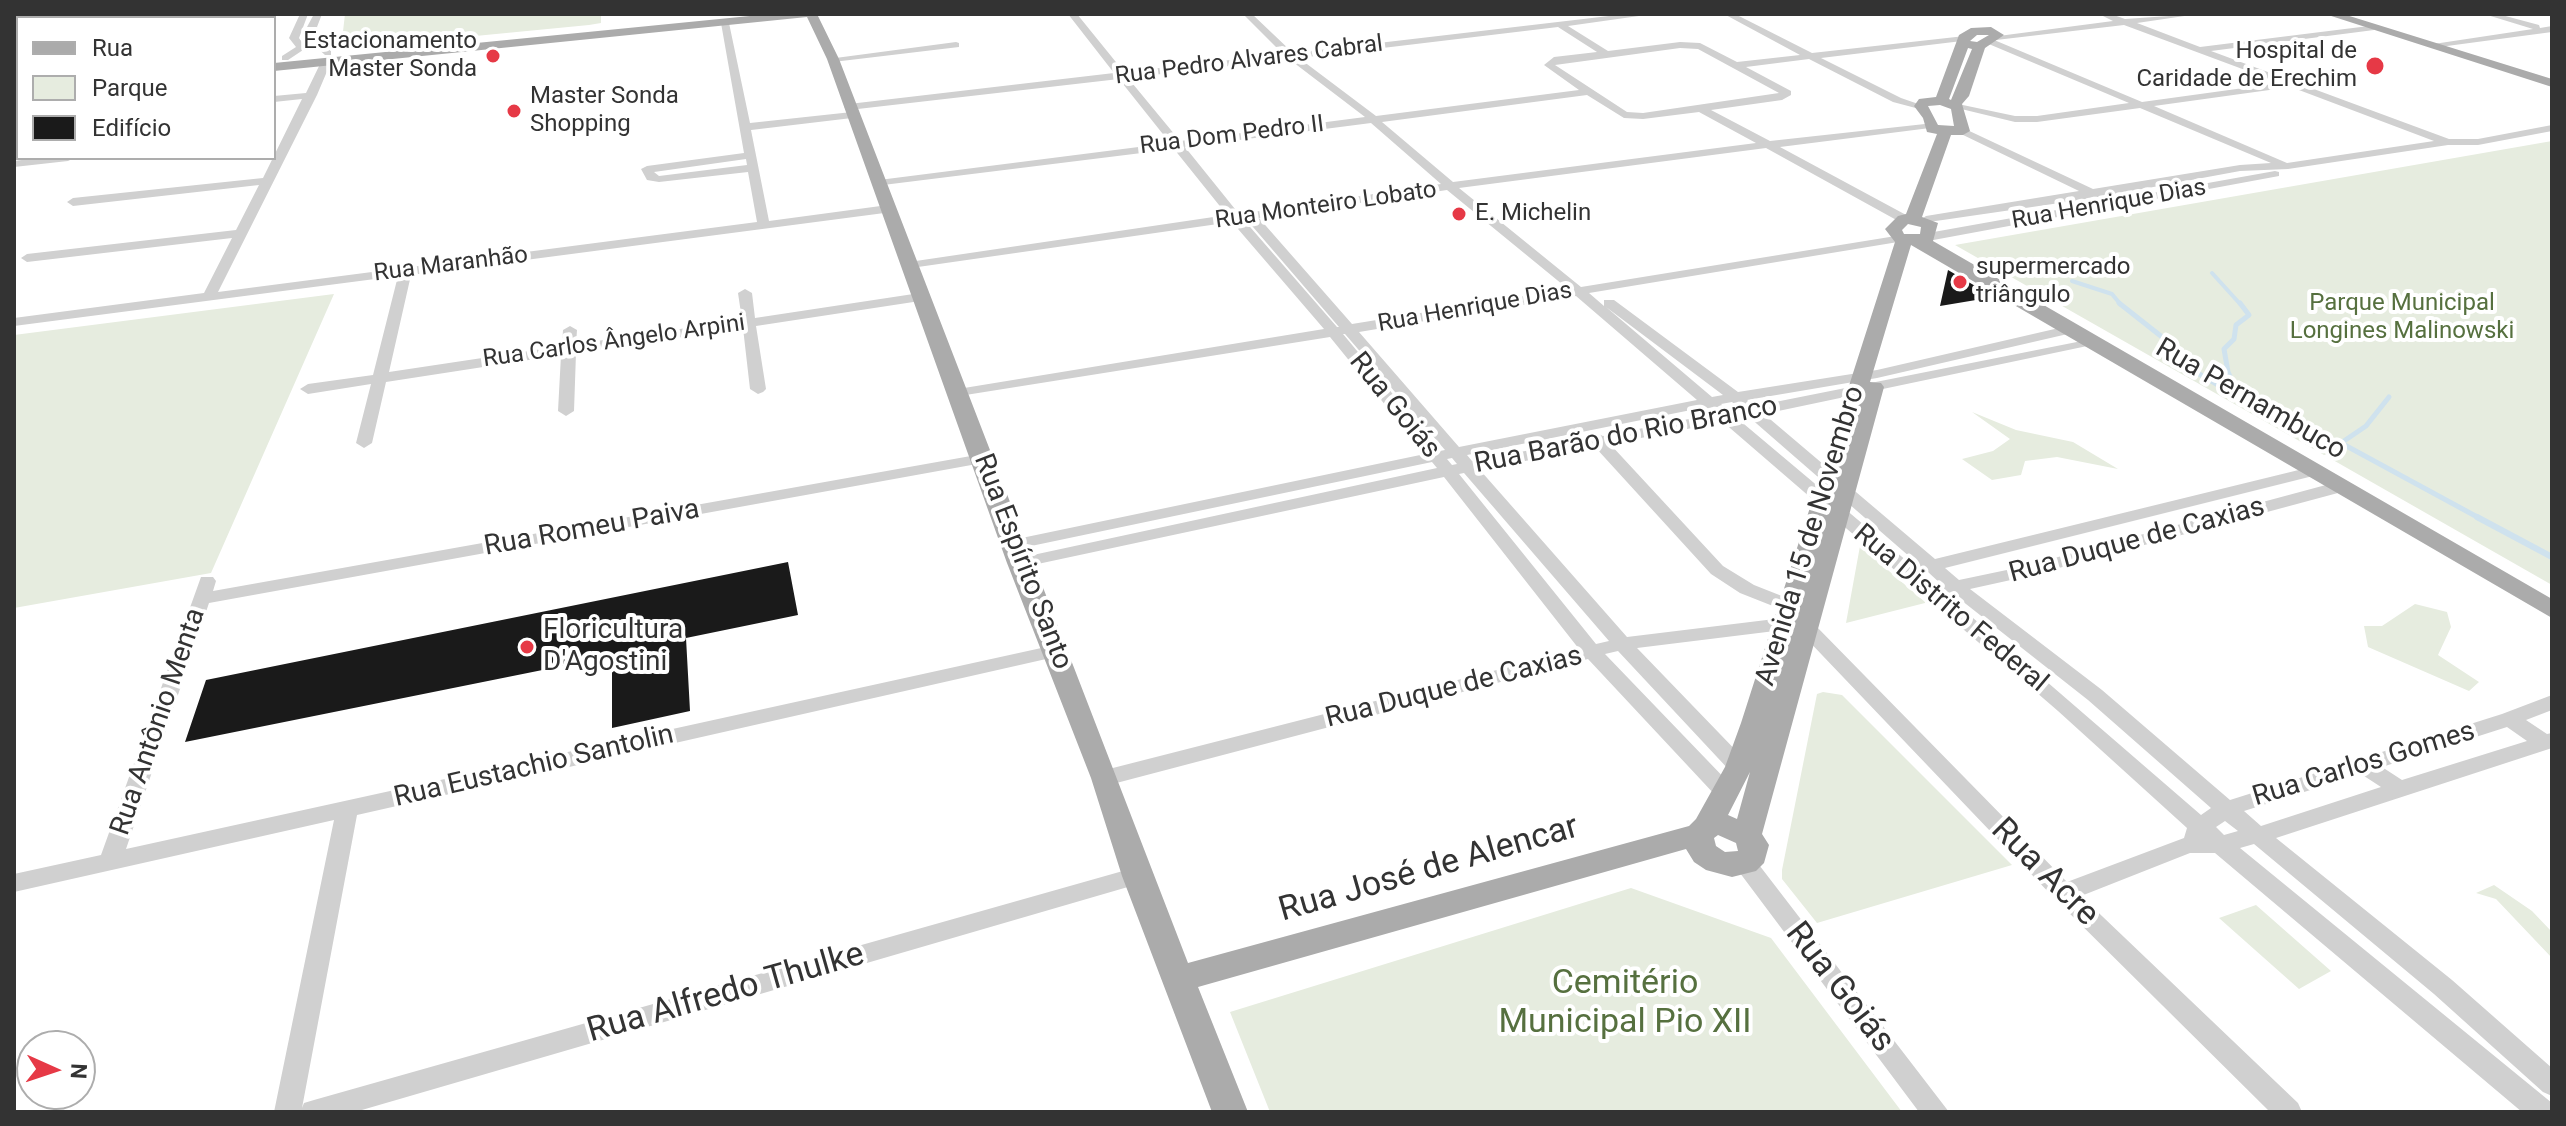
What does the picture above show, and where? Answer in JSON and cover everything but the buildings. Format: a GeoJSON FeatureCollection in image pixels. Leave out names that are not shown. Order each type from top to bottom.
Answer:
{"type":"FeatureCollection","features":[{"type":"Feature","properties":{"kind":"main road"},"geometry":{"type":"LineString","coordinates":[[276,67],[327,58],[729,17],[808,14]]}},
{"type":"Feature","properties":{"kind":"main road","name":"Rua Espírito Santo"},"geometry":{"type":"LineString","coordinates":[[808,14],[833,59],[1016,554],[1105,778],[1137,876],[1230,1112]]}},
{"type":"Feature","properties":{"kind":"main road"},"geometry":{"type":"LineString","coordinates":[[1941,104],[1964,39],[1978,14]]}},
{"type":"Feature","properties":{"kind":"main road"},"geometry":{"type":"LineString","coordinates":[[1941,104],[1957,117],[1963,130],[1945,132],[1930,125],[1930,117],[1941,104],[1966,88],[1994,14]]}},
{"type":"Feature","properties":{"kind":"main road"},"geometry":{"type":"LineString","coordinates":[[2331,14],[2552,83]]}},
{"type":"Feature","properties":{"kind":"main road"},"geometry":{"type":"LineString","coordinates":[[1964,39],[1987,38]]}},
{"type":"Feature","properties":{"kind":"main road"},"geometry":{"type":"LineString","coordinates":[[280,58],[327,58]]}},
{"type":"Feature","properties":{"kind":"main road"},"geometry":{"type":"LineString","coordinates":[[1946,85],[1966,88]]}},
{"type":"Feature","properties":{"kind":"main road","name":"Avenida 15 de Novembro"},"geometry":{"type":"LineString","coordinates":[[1703,830],[1739,767],[1793,619],[1834,498],[1866,383],[1913,259],[1909,231],[1945,132]]}},
{"type":"Feature","properties":{"kind":"main road","name":"Rua Pernambuco"},"geometry":{"type":"LineString","coordinates":[[1909,231],[2552,610]]}},
{"type":"Feature","properties":{"kind":"main road","name":"Avenida 15 de Novembro"},"geometry":{"type":"LineString","coordinates":[[1746,849],[1793,619]]}},
{"type":"Feature","properties":{"kind":"main road"},"geometry":{"type":"LineString","coordinates":[[1703,830],[1698,844],[1705,854],[1717,862],[1746,849]]}},
{"type":"Feature","properties":{"kind":"main road","name":"Rua José de Alencar"},"geometry":{"type":"LineString","coordinates":[[1179,979],[1703,830]]}},
{"type":"Feature","properties":{"kind":"street"},"geometry":{"type":"LineString","coordinates":[[294,36],[304,14]]}},
{"type":"Feature","properties":{"kind":"street"},"geometry":{"type":"LineString","coordinates":[[209,297],[237,234],[312,95],[327,58],[317,43],[312,27],[318,14]]}},
{"type":"Feature","properties":{"kind":"street","name":"Rua Goiás"},"geometry":{"type":"LineString","coordinates":[[1072,14],[1097,38]]}},
{"type":"Feature","properties":{"kind":"street","name":"Rua Goiás"},"geometry":{"type":"LineString","coordinates":[[1084,14],[1097,38],[1125,75],[1217,183],[1282,271],[1524,564],[1592,652],[1724,791]]}},
{"type":"Feature","properties":{"kind":"street","name":"Rua Distrito Federal"},"geometry":{"type":"LineString","coordinates":[[1247,14],[1291,56],[1373,115]]}},
{"type":"Feature","properties":{"kind":"street","name":"Rua Distrito Federal"},"geometry":{"type":"LineString","coordinates":[[1260,14],[1373,115],[1579,285],[1723,418],[1931,565],[2095,695],[2226,809],[2443,987],[2552,1084]]}},
{"type":"Feature","properties":{"kind":"street"},"geometry":{"type":"LineString","coordinates":[[1541,14],[1607,54]]}},
{"type":"Feature","properties":{"kind":"street","name":"Rua Pedro Alvares Cabral"},"geometry":{"type":"LineString","coordinates":[[746,127],[1125,75],[1649,14]]}},
{"type":"Feature","properties":{"kind":"street"},"geometry":{"type":"LineString","coordinates":[[1728,14],[1887,93],[2015,119],[2058,117]]}},
{"type":"Feature","properties":{"kind":"street"},"geometry":{"type":"LineString","coordinates":[[2103,14],[2448,142]]}},
{"type":"Feature","properties":{"kind":"street"},"geometry":{"type":"LineString","coordinates":[[2125,21],[2162,14]]}},
{"type":"Feature","properties":{"kind":"street"},"geometry":{"type":"LineString","coordinates":[[1987,38],[2194,14]]}},
{"type":"Feature","properties":{"kind":"street"},"geometry":{"type":"LineString","coordinates":[[2488,14],[2550,30]]}},
{"type":"Feature","properties":{"kind":"street"},"geometry":{"type":"LineString","coordinates":[[2503,14],[2550,30]]}},
{"type":"Feature","properties":{"kind":"street"},"geometry":{"type":"LineString","coordinates":[[729,17],[764,225]]}},
{"type":"Feature","properties":{"kind":"street"},"geometry":{"type":"LineString","coordinates":[[2197,49],[2374,27]]}},
{"type":"Feature","properties":{"kind":"street"},"geometry":{"type":"LineString","coordinates":[[2432,45],[2550,30]]}},
{"type":"Feature","properties":{"kind":"street"},"geometry":{"type":"LineString","coordinates":[[2449,51],[2550,30]]}},
{"type":"Feature","properties":{"kind":"street"},"geometry":{"type":"LineString","coordinates":[[294,36],[314,34]]}},
{"type":"Feature","properties":{"kind":"street"},"geometry":{"type":"LineString","coordinates":[[280,58],[301,48],[294,36]]}},
{"type":"Feature","properties":{"kind":"street"},"geometry":{"type":"LineString","coordinates":[[1987,38],[2012,52],[2288,166]]}},
{"type":"Feature","properties":{"kind":"street"},"geometry":{"type":"LineString","coordinates":[[1741,67],[1964,39]]}},
{"type":"Feature","properties":{"kind":"street"},"geometry":{"type":"LineString","coordinates":[[833,59],[956,45]]}},
{"type":"Feature","properties":{"kind":"street"},"geometry":{"type":"LineString","coordinates":[[1694,45],[1741,67],[1784,90],[1786,96],[1624,115],[1581,90],[1549,62],[1694,45]]}},
{"type":"Feature","properties":{"kind":"street"},"geometry":{"type":"LineString","coordinates":[[1963,130],[2293,85]]}},
{"type":"Feature","properties":{"kind":"street","name":"Rua Dom Pedro II"},"geometry":{"type":"LineString","coordinates":[[878,181],[1180,139],[1581,90]]}},
{"type":"Feature","properties":{"kind":"street"},"geometry":{"type":"LineString","coordinates":[[276,99],[312,95]]}},
{"type":"Feature","properties":{"kind":"street","name":"Rua Pernambuco"},"geometry":{"type":"LineString","coordinates":[[1700,108],[1909,231]]}},
{"type":"Feature","properties":{"kind":"street","name":"Rua Henrique Dias"},"geometry":{"type":"LineString","coordinates":[[2448,142],[2485,130],[2552,118]]}},
{"type":"Feature","properties":{"kind":"street","name":"Rua Monteiro Lobato"},"geometry":{"type":"LineString","coordinates":[[914,279],[1247,221],[1930,125]]}},
{"type":"Feature","properties":{"kind":"street","name":"Rua Henrique Dias"},"geometry":{"type":"LineString","coordinates":[[1909,231],[2092,193],[2240,168],[2288,166],[2448,142],[2478,142],[2552,128]]}},
{"type":"Feature","properties":{"kind":"street"},"geometry":{"type":"LineString","coordinates":[[1963,130],[2111,202]]}},
{"type":"Feature","properties":{"kind":"street"},"geometry":{"type":"LineString","coordinates":[[276,136],[290,134]]}},
{"type":"Feature","properties":{"kind":"street"},"geometry":{"type":"LineString","coordinates":[[751,155],[647,169],[651,178],[659,179],[754,168]]}},
{"type":"Feature","properties":{"kind":"street"},"geometry":{"type":"LineString","coordinates":[[14,164],[50,160]]}},
{"type":"Feature","properties":{"kind":"street","name":"Rua Henrique Dias"},"geometry":{"type":"LineString","coordinates":[[956,388],[1329,326],[1352,329],[1459,305],[1579,285],[2269,177],[2288,166]]}},
{"type":"Feature","properties":{"kind":"street"},"geometry":{"type":"LineString","coordinates":[[73,202],[266,181]]}},
{"type":"Feature","properties":{"kind":"street","name":"Rua Maranhão"},"geometry":{"type":"LineString","coordinates":[[14,322],[888,209]]}},
{"type":"Feature","properties":{"kind":"street","name":"Rua Goiás"},"geometry":{"type":"LineString","coordinates":[[1247,221],[1299,268],[1622,644],[1739,767]]}},
{"type":"Feature","properties":{"kind":"street"},"geometry":{"type":"LineString","coordinates":[[27,258],[237,234]]}},
{"type":"Feature","properties":{"kind":"street"},"geometry":{"type":"LineString","coordinates":[[1282,271],[1299,268]]}},
{"type":"Feature","properties":{"kind":"street"},"geometry":{"type":"LineString","coordinates":[[364,443],[406,270]]}},
{"type":"Feature","properties":{"kind":"street","name":"Rua Carlos Ângelo Arpini"},"geometry":{"type":"LineString","coordinates":[[308,389],[748,323],[914,279]]}},
{"type":"Feature","properties":{"kind":"street","name":"Rua Distrito Federal"},"geometry":{"type":"LineString","coordinates":[[1579,285],[1751,411],[1908,573],[2065,706],[2194,836]]}},
{"type":"Feature","properties":{"kind":"street"},"geometry":{"type":"LineString","coordinates":[[745,293],[758,389]]}},
{"type":"Feature","properties":{"kind":"street","name":"Rua Henrique Dias"},"geometry":{"type":"LineString","coordinates":[[1329,326],[1341,317],[1459,305]]}},
{"type":"Feature","properties":{"kind":"street","name":"Rua Barão do Rio Branco"},"geometry":{"type":"LineString","coordinates":[[1016,554],[1126,539],[1470,466],[1723,418],[1866,383],[1983,347],[2072,329]]}},
{"type":"Feature","properties":{"kind":"street"},"geometry":{"type":"LineString","coordinates":[[566,411],[570,330]]}},
{"type":"Feature","properties":{"kind":"street","name":"Rua Barão do Rio Branco"},"geometry":{"type":"LineString","coordinates":[[1016,554],[1116,523],[1240,495],[1735,397],[1866,383],[2092,341]]}},
{"type":"Feature","properties":{"kind":"street"},"geometry":{"type":"LineString","coordinates":[[1983,347],[2004,359]]}},
{"type":"Feature","properties":{"kind":"street"},"geometry":{"type":"LineString","coordinates":[[1380,390],[1398,386]]}},
{"type":"Feature","properties":{"kind":"street","name":"Rua Acre"},"geometry":{"type":"LineString","coordinates":[[1584,429],[1602,443],[1717,570],[1793,619],[2063,893],[2288,1112]]}},
{"type":"Feature","properties":{"kind":"street","name":"Rua Romeu Paiva"},"geometry":{"type":"LineString","coordinates":[[204,590],[982,459]]}},
{"type":"Feature","properties":{"kind":"street","name":"Rua Duque de Caxias"},"geometry":{"type":"LineString","coordinates":[[1908,573],[2315,471]]}},
{"type":"Feature","properties":{"kind":"street","name":"Rua Duque de Caxias"},"geometry":{"type":"LineString","coordinates":[[1931,591],[2154,538],[2343,486]]}},
{"type":"Feature","properties":{"kind":"street"},"geometry":{"type":"LineString","coordinates":[[1240,495],[1250,514]]}},
{"type":"Feature","properties":{"kind":"street"},"geometry":{"type":"LineString","coordinates":[[2125,519],[2154,538]]}},
{"type":"Feature","properties":{"kind":"street"},"geometry":{"type":"LineString","coordinates":[[1116,523],[1126,539]]}},
{"type":"Feature","properties":{"kind":"street"},"geometry":{"type":"LineString","coordinates":[[1524,564],[1548,559]]}},
{"type":"Feature","properties":{"kind":"street","name":"Rua Antônio Menta"},"geometry":{"type":"LineString","coordinates":[[110,863],[204,590]]}},
{"type":"Feature","properties":{"kind":"street","name":"Rua Duque de Caxias"},"geometry":{"type":"LineString","coordinates":[[1105,778],[1622,644],[1793,619]]}},
{"type":"Feature","properties":{"kind":"street","name":"Rua Eustachio Santolin"},"geometry":{"type":"LineString","coordinates":[[14,883],[1055,651]]}},
{"type":"Feature","properties":{"kind":"street"},"geometry":{"type":"LineString","coordinates":[[2065,706],[2095,695]]}},
{"type":"Feature","properties":{"kind":"street","name":"Rua Carlos Gomes"},"geometry":{"type":"LineString","coordinates":[[2063,893],[2194,836],[2226,809],[2277,790],[2509,719],[2552,702]]}},
{"type":"Feature","properties":{"kind":"street"},"geometry":{"type":"LineString","coordinates":[[2509,719],[2549,741]]}},
{"type":"Feature","properties":{"kind":"street","name":"Rua Carlos Gomes"},"geometry":{"type":"LineString","coordinates":[[2194,836],[2220,844],[2258,835],[2549,741]]}},
{"type":"Feature","properties":{"kind":"street"},"geometry":{"type":"LineString","coordinates":[[2364,765],[2401,790]]}},
{"type":"Feature","properties":{"kind":"street"},"geometry":{"type":"LineString","coordinates":[[288,1112],[347,809]]}},
{"type":"Feature","properties":{"kind":"street"},"geometry":{"type":"LineString","coordinates":[[2220,844],[2542,1112]]}},
{"type":"Feature","properties":{"kind":"street","name":"Rua Goiás"},"geometry":{"type":"LineString","coordinates":[[1746,849],[1935,1112]]}},
{"type":"Feature","properties":{"kind":"street","name":"Rua Alfredo Thulke"},"geometry":{"type":"LineString","coordinates":[[314,1112],[1137,876]]}},
{"type":"Feature","properties":{"kind":"street"},"geometry":{"type":"LineString","coordinates":[[2411,1005],[2443,987]]}},
{"type":"Feature","properties":{"kind":"green space"},"geometry":{"type":"Polygon","coordinates":[[[345,14],[601,14],[601,23],[341,49],[345,14]]]}},
{"type":"Feature","properties":{"kind":"green space","name":"Parque Municipal Longines Malinowski"},"geometry":{"type":"Polygon","coordinates":[[[2552,141],[2552,585],[2333,460],[2344,456],[2336,452],[2324,455],[1955,245],[2552,141]]]}},
{"type":"Feature","properties":{"kind":"green space"},"geometry":{"type":"Polygon","coordinates":[[[334,294],[211,573],[14,608],[14,335],[334,294]]]}},
{"type":"Feature","properties":{"kind":"green space"},"geometry":{"type":"Polygon","coordinates":[[[1972,412],[2016,430],[2073,442],[2118,469],[2057,457],[2025,461],[2021,475],[1992,480],[1962,459],[1993,451],[2010,439],[1972,412]]]}},
{"type":"Feature","properties":{"kind":"green space"},"geometry":{"type":"Polygon","coordinates":[[[1860,546],[1925,602],[1925,603],[1846,623],[1860,546]]]}},
{"type":"Feature","properties":{"kind":"green space"},"geometry":{"type":"Polygon","coordinates":[[[2415,604],[2447,612],[2451,627],[2438,655],[2479,682],[2469,691],[2368,647],[2364,626],[2382,626],[2415,604]]]}},
{"type":"Feature","properties":{"kind":"green space"},"geometry":{"type":"Polygon","coordinates":[[[1817,694],[1842,695],[2012,865],[1817,923],[1782,879],[1782,870],[1817,694]]]}},
{"type":"Feature","properties":{"kind":"green space"},"geometry":{"type":"Polygon","coordinates":[[[2494,885],[2532,911],[2552,932],[2552,958],[2496,899],[2476,893],[2494,885]]]}},
{"type":"Feature","properties":{"kind":"green space","name":"Cemitério Municipal Pio XII"},"geometry":{"type":"Polygon","coordinates":[[[1631,888],[1771,938],[1902,1112],[1270,1112],[1230,1012],[1631,888]]]}},
{"type":"Feature","properties":{"kind":"green space"},"geometry":{"type":"Polygon","coordinates":[[[2256,905],[2331,971],[2299,989],[2219,918],[2256,905]]]}},
{"type":"Feature","properties":{"kind":"waterway"},"geometry":{"type":"LineString","coordinates":[[2212,273],[2241,305]]}},
{"type":"Feature","properties":{"kind":"waterway"},"geometry":{"type":"LineString","coordinates":[[2072,281],[2112,294],[2120,304]]}},
{"type":"Feature","properties":{"kind":"waterway"},"geometry":{"type":"LineString","coordinates":[[2238,394],[2228,372],[2224,349],[2234,339],[2236,325],[2249,315],[2240,303]]}},
{"type":"Feature","properties":{"kind":"waterway"},"geometry":{"type":"LineString","coordinates":[[2120,304],[2176,348],[2180,363],[2326,447],[2341,443]]}},
{"type":"Feature","properties":{"kind":"waterway"},"geometry":{"type":"LineString","coordinates":[[2341,443],[2366,426],[2389,397]]}},
{"type":"Feature","properties":{"kind":"waterway"},"geometry":{"type":"LineString","coordinates":[[2341,443],[2481,519]]}},
{"type":"Feature","properties":{"kind":"waterway"},"geometry":{"type":"LineString","coordinates":[[2477,517],[2552,557]]}},
{"type":"Feature","properties":{"kind":"place","name":"Estacionamento Master Sonda"},"geometry":{"type":"Point","coordinates":[493,56]}},
{"type":"Feature","properties":{"kind":"place","name":"Hospital de Caridade de Erechim"},"geometry":{"type":"Point","coordinates":[2375,66]}},
{"type":"Feature","properties":{"kind":"place","name":"Master Sonda Shopping"},"geometry":{"type":"Point","coordinates":[514,111]}},
{"type":"Feature","properties":{"kind":"place","name":"E. Michelin"},"geometry":{"type":"Point","coordinates":[1459,214]}},
{"type":"Feature","properties":{"kind":"place","name":"supermercado triângulo"},"geometry":{"type":"Point","coordinates":[1960,282]}},
{"type":"Feature","properties":{"kind":"place","name":"Floricultura D'Agostini"},"geometry":{"type":"Point","coordinates":[527,647]}}]}
